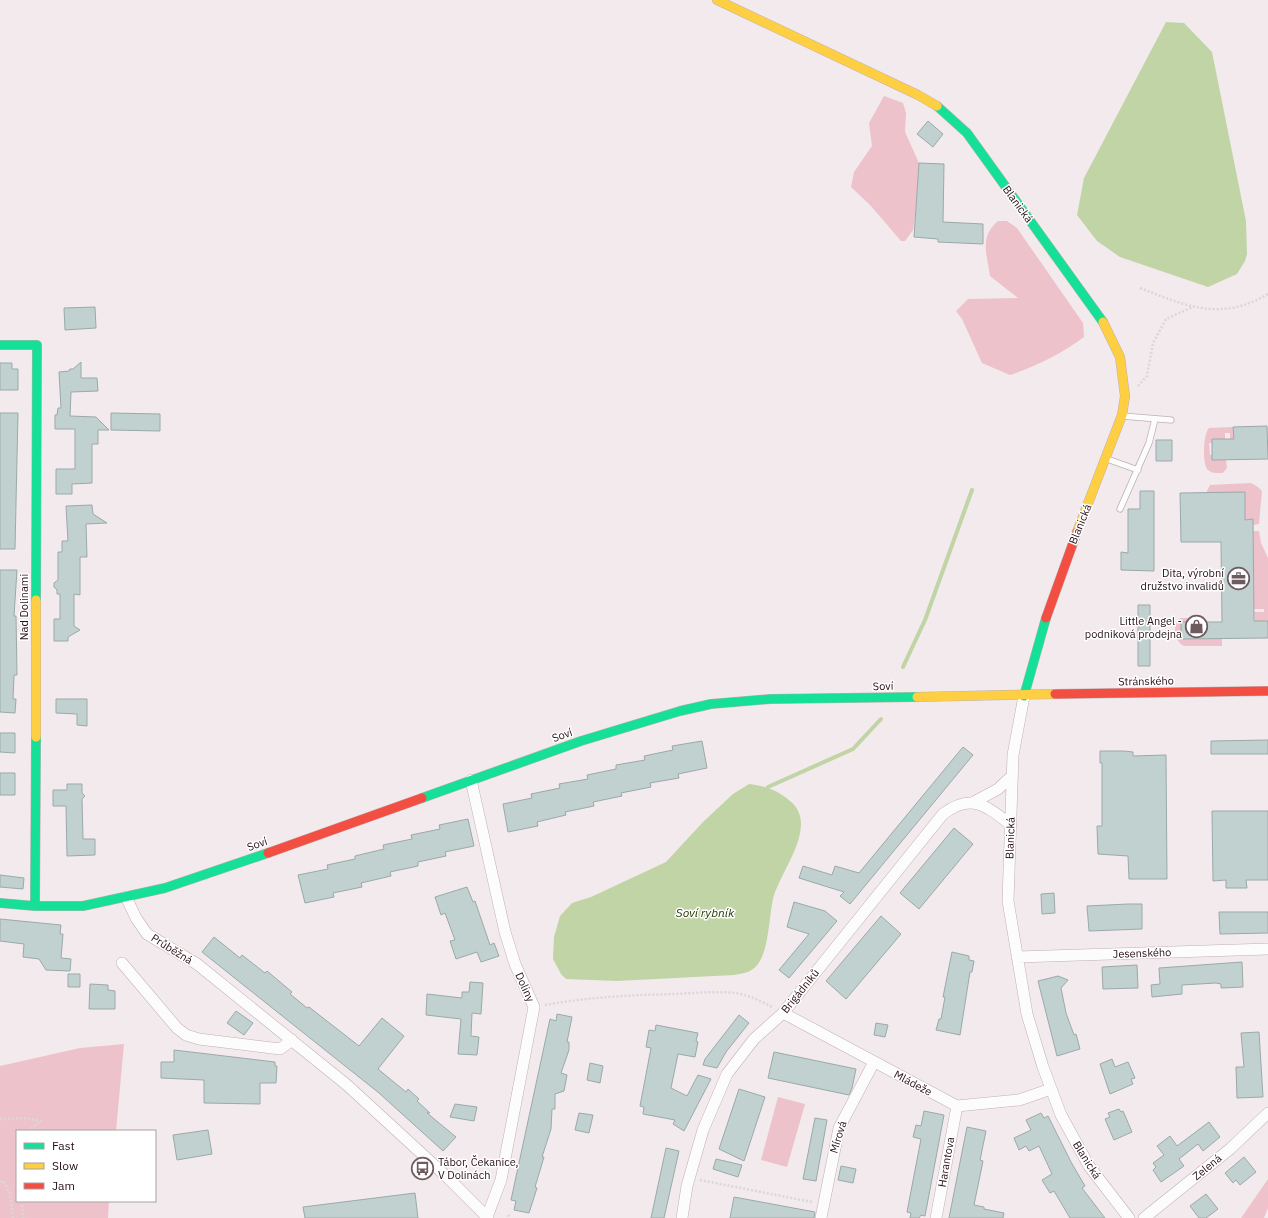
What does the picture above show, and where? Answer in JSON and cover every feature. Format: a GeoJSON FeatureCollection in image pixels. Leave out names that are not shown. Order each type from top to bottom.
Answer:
{"type":"FeatureCollection","features":[{"type":"Feature","properties":{"kind":"street","name":"Blanická"},"geometry":{"type":"LineString","coordinates":[[717,0],[918,95],[941,109],[968,133],[1100,317],[1120,356],[1124,378],[1124,401],[1122,416],[1050,603],[1024,696],[1013,755],[1008,901],[1027,1014],[1051,1089],[1061,1115],[1089,1166],[1129,1218]]}},
{"type":"Feature","properties":{"kind":"street","name":"Nad Dolinami"},"geometry":{"type":"LineString","coordinates":[[0,345],[37,345],[35,906]]}},
{"type":"Feature","properties":{"kind":"street","name":"Stránského"},"geometry":{"type":"LineString","coordinates":[[1024,696],[1268,691]]}},
{"type":"Feature","properties":{"kind":"street","name":"Soví"},"geometry":{"type":"LineString","coordinates":[[126,897],[165,888],[242,862],[581,741],[680,711],[711,704],[770,699],[1024,696]]}},
{"type":"Feature","properties":{"kind":"street","name":"Brigádníků"},"geometry":{"type":"LineString","coordinates":[[682,1218],[687,1186],[703,1130],[728,1074],[754,1039],[783,1013],[936,822],[953,807],[963,803],[974,802],[998,789],[1012,776]]}},
{"type":"Feature","properties":{"kind":"street","name":"Doliny"},"geometry":{"type":"LineString","coordinates":[[471,780],[505,932],[515,964],[534,1007],[501,1180],[488,1217]]}},
{"type":"Feature","properties":{"kind":"street"},"geometry":{"type":"LineString","coordinates":[[974,802],[994,812],[1010,824]]}},
{"type":"Feature","properties":{"kind":"street"},"geometry":{"type":"LineString","coordinates":[[0,903],[35,906],[83,906],[126,897]]}},
{"type":"Feature","properties":{"kind":"street","name":"Průběžná"},"geometry":{"type":"LineString","coordinates":[[126,897],[136,918],[147,934],[197,964],[292,1040],[353,1091],[446,1176],[488,1217]]}},
{"type":"Feature","properties":{"kind":"street","name":"Jesenského"},"geometry":{"type":"LineString","coordinates":[[1017,957],[1268,949]]}},
{"type":"Feature","properties":{"kind":"street"},"geometry":{"type":"LineString","coordinates":[[122,963],[177,1028],[186,1035],[199,1039],[280,1049],[292,1040]]}},
{"type":"Feature","properties":{"kind":"street","name":"Mládeže"},"geometry":{"type":"LineString","coordinates":[[783,1013],[957,1106]]}},
{"type":"Feature","properties":{"kind":"street","name":"Mírová"},"geometry":{"type":"LineString","coordinates":[[821,1218],[839,1128],[874,1062]]}},
{"type":"Feature","properties":{"kind":"street"},"geometry":{"type":"LineString","coordinates":[[957,1106],[1019,1100],[1051,1089]]}},
{"type":"Feature","properties":{"kind":"street","name":"Harantova"},"geometry":{"type":"LineString","coordinates":[[936,1218],[957,1106]]}},
{"type":"Feature","properties":{"kind":"street","name":"Zelená"},"geometry":{"type":"LineString","coordinates":[[1144,1218],[1230,1149],[1268,1113]]}},
{"type":"Feature","properties":{"kind":"lane"},"geometry":{"type":"LineString","coordinates":[[1122,416],[1171,420]]}},
{"type":"Feature","properties":{"kind":"lane"},"geometry":{"type":"LineString","coordinates":[[1120,509],[1149,443],[1155,419]]}},
{"type":"Feature","properties":{"kind":"lane"},"geometry":{"type":"LineString","coordinates":[[1107,458],[1138,470]]}},
{"type":"Feature","properties":{"kind":"path"},"geometry":{"type":"LineString","coordinates":[[1140,288],[1180,304],[1217,311],[1256,302],[1268,294]]}},
{"type":"Feature","properties":{"kind":"path"},"geometry":{"type":"LineString","coordinates":[[1124,401],[1147,376],[1153,343],[1166,319],[1193,306]]}},
{"type":"Feature","properties":{"kind":"path"},"geometry":{"type":"LineString","coordinates":[[1203,614],[1203,622]]}},
{"type":"Feature","properties":{"kind":"path"},"geometry":{"type":"LineString","coordinates":[[534,1007],[570,1000],[716,993],[737,994],[760,1000],[783,1013]]}},
{"type":"Feature","properties":{"kind":"path"},"geometry":{"type":"LineString","coordinates":[[0,1119],[26,1118],[40,1121],[29,1130]]}},
{"type":"Feature","properties":{"kind":"path"},"geometry":{"type":"LineString","coordinates":[[699,1180],[813,1202]]}},
{"type":"Feature","properties":{"kind":"path"},"geometry":{"type":"LineString","coordinates":[[0,1182],[3,1181],[10,1193],[14,1218]]}},
{"type":"Feature","properties":{"kind":"path"},"geometry":{"type":"LineString","coordinates":[[22,1202],[23,1218]]}},
{"type":"Feature","properties":{"kind":"shaded area"},"geometry":{"type":"Polygon","coordinates":[[[884,96],[903,103],[906,113],[905,132],[919,163],[913,230],[905,241],[901,241],[871,206],[851,187],[854,172],[872,146],[869,123],[884,96]]]}},
{"type":"Feature","properties":{"kind":"shaded area"},"geometry":{"type":"Polygon","coordinates":[[[998,221],[1007,221],[1017,228],[1083,323],[1084,337],[1067,349],[1048,359],[1030,368],[1010,375],[982,363],[962,319],[956,311],[968,299],[1018,298],[990,276],[986,253],[986,240],[988,233],[998,221]]]}},
{"type":"Feature","properties":{"kind":"shaded area"},"geometry":{"type":"Polygon","coordinates":[[[1268,426],[1268,438],[1230,439],[1230,433],[1225,433],[1225,439],[1212,439],[1212,443],[1209,443],[1212,460],[1226,460],[1227,468],[1223,473],[1213,473],[1208,470],[1205,462],[1204,449],[1205,436],[1209,428],[1233,427],[1234,438],[1267,437],[1268,426]]]}},
{"type":"Feature","properties":{"kind":"shaded area"},"geometry":{"type":"Polygon","coordinates":[[[1251,483],[1262,491],[1259,524],[1253,525],[1253,519],[1245,520],[1206,493],[1210,485],[1251,483]]]}},
{"type":"Feature","properties":{"kind":"shaded area"},"geometry":{"type":"Polygon","coordinates":[[[1253,531],[1259,531],[1261,543],[1268,558],[1268,621],[1255,621],[1254,612],[1264,612],[1264,609],[1254,609],[1253,531]]]}},
{"type":"Feature","properties":{"kind":"shaded area"},"geometry":{"type":"Polygon","coordinates":[[[1180,618],[1201,618],[1201,622],[1181,622],[1181,639],[1222,639],[1222,646],[1184,646],[1181,644],[1175,633],[1177,621],[1180,618]]]}},
{"type":"Feature","properties":{"kind":"shaded area"},"geometry":{"type":"Polygon","coordinates":[[[124,1044],[116,1130],[16,1130],[16,1202],[109,1202],[108,1218],[0,1218],[0,1066],[80,1048],[124,1044]]]}},
{"type":"Feature","properties":{"kind":"shaded area"},"geometry":{"type":"Polygon","coordinates":[[[778,1097],[805,1104],[787,1167],[761,1160],[778,1097]]]}},
{"type":"Feature","properties":{"kind":"shaded area"},"geometry":{"type":"Polygon","coordinates":[[[1268,1179],[1268,1208],[1264,1218],[1241,1218],[1268,1179]]]}},
{"type":"Feature","properties":{"kind":"water"},"geometry":{"type":"Polygon","coordinates":[[[1166,22],[1184,23],[1212,52],[1246,221],[1247,254],[1245,261],[1237,274],[1208,287],[1120,257],[1097,241],[1077,215],[1084,178],[1166,22]]]}},
{"type":"Feature","properties":{"kind":"water","name":"Soví rybník"},"geometry":{"type":"Polygon","coordinates":[[[749,784],[771,789],[785,797],[798,811],[801,822],[800,835],[773,899],[768,933],[762,958],[758,964],[747,972],[734,975],[617,981],[566,979],[561,974],[553,959],[554,937],[560,916],[572,903],[591,897],[666,862],[703,822],[733,794],[749,784]]]}},
{"type":"Feature","properties":{"kind":"building"},"geometry":{"type":"Polygon","coordinates":[[[928,121],[943,134],[933,147],[917,134],[928,121]]]}},
{"type":"Feature","properties":{"kind":"building"},"geometry":{"type":"Polygon","coordinates":[[[919,163],[944,164],[943,222],[983,224],[983,244],[938,242],[938,239],[914,237],[919,163]]]}},
{"type":"Feature","properties":{"kind":"building"},"geometry":{"type":"Polygon","coordinates":[[[95,307],[96,328],[65,330],[64,308],[95,307]]]}},
{"type":"Feature","properties":{"kind":"building"},"geometry":{"type":"Polygon","coordinates":[[[81,362],[81,378],[97,378],[98,391],[71,392],[70,416],[96,417],[109,430],[98,430],[98,444],[92,444],[92,483],[72,484],[72,494],[56,494],[56,469],[75,469],[75,429],[55,429],[55,415],[57,415],[58,408],[61,408],[59,372],[69,371],[81,362]]]}},
{"type":"Feature","properties":{"kind":"building"},"geometry":{"type":"Polygon","coordinates":[[[0,363],[12,363],[12,369],[18,369],[18,390],[0,390],[0,363]]]}},
{"type":"Feature","properties":{"kind":"building"},"geometry":{"type":"Polygon","coordinates":[[[0,413],[18,413],[15,549],[0,549],[0,413]]]}},
{"type":"Feature","properties":{"kind":"building"},"geometry":{"type":"Polygon","coordinates":[[[111,413],[160,414],[160,431],[111,430],[111,413]]]}},
{"type":"Feature","properties":{"kind":"building"},"geometry":{"type":"Polygon","coordinates":[[[1267,426],[1268,459],[1212,460],[1212,439],[1234,439],[1233,427],[1267,426]]]}},
{"type":"Feature","properties":{"kind":"building"},"geometry":{"type":"Polygon","coordinates":[[[1156,440],[1172,440],[1172,461],[1156,461],[1156,440]]]}},
{"type":"Feature","properties":{"kind":"building"},"geometry":{"type":"Polygon","coordinates":[[[1140,491],[1154,491],[1154,571],[1121,570],[1121,552],[1128,553],[1128,509],[1140,509],[1140,491]]]}},
{"type":"Feature","properties":{"kind":"building"},"geometry":{"type":"Polygon","coordinates":[[[1245,492],[1245,520],[1253,519],[1254,621],[1268,621],[1268,638],[1181,639],[1181,622],[1222,622],[1221,542],[1181,542],[1180,493],[1245,492]]]}},
{"type":"Feature","properties":{"kind":"building"},"geometry":{"type":"Polygon","coordinates":[[[92,505],[93,514],[107,523],[86,524],[87,557],[80,557],[80,595],[74,594],[74,626],[80,630],[68,637],[68,641],[54,641],[54,619],[60,619],[60,594],[57,594],[54,583],[58,580],[58,552],[62,552],[62,541],[68,541],[66,506],[92,505]]]}},
{"type":"Feature","properties":{"kind":"building"},"geometry":{"type":"Polygon","coordinates":[[[0,570],[17,570],[14,616],[16,616],[17,675],[14,675],[13,699],[16,699],[15,713],[0,712],[0,570]]]}},
{"type":"Feature","properties":{"kind":"building"},"geometry":{"type":"Polygon","coordinates":[[[1138,605],[1150,605],[1150,666],[1138,666],[1138,605]]]}},
{"type":"Feature","properties":{"kind":"building"},"geometry":{"type":"Polygon","coordinates":[[[56,699],[87,699],[87,726],[77,725],[77,714],[56,713],[56,699]]]}},
{"type":"Feature","properties":{"kind":"building"},"geometry":{"type":"Polygon","coordinates":[[[0,733],[15,733],[15,753],[0,752],[0,733]]]}},
{"type":"Feature","properties":{"kind":"building"},"geometry":{"type":"Polygon","coordinates":[[[1268,740],[1268,754],[1211,754],[1211,741],[1268,740]]]}},
{"type":"Feature","properties":{"kind":"building"},"geometry":{"type":"Polygon","coordinates":[[[702,741],[707,768],[678,774],[679,778],[650,783],[651,787],[621,793],[622,796],[593,802],[594,806],[565,812],[566,815],[537,822],[538,826],[508,832],[503,804],[532,798],[531,794],[560,788],[559,784],[588,779],[587,775],[616,769],[616,765],[645,760],[644,756],[673,750],[672,746],[702,741]]]}},
{"type":"Feature","properties":{"kind":"building"},"geometry":{"type":"Polygon","coordinates":[[[963,747],[973,755],[850,904],[840,896],[844,892],[799,878],[803,866],[832,875],[835,866],[859,873],[963,747]]]}},
{"type":"Feature","properties":{"kind":"building"},"geometry":{"type":"Polygon","coordinates":[[[1100,751],[1133,752],[1133,756],[1166,755],[1167,879],[1129,879],[1128,856],[1098,854],[1097,826],[1102,826],[1102,763],[1100,763],[1100,751]]]}},
{"type":"Feature","properties":{"kind":"building"},"geometry":{"type":"Polygon","coordinates":[[[0,773],[15,773],[15,795],[0,795],[0,773]]]}},
{"type":"Feature","properties":{"kind":"building"},"geometry":{"type":"Polygon","coordinates":[[[67,784],[82,784],[82,793],[85,796],[82,799],[83,839],[95,839],[95,855],[67,856],[66,806],[53,806],[53,790],[67,790],[67,784]]]}},
{"type":"Feature","properties":{"kind":"building"},"geometry":{"type":"Polygon","coordinates":[[[1212,811],[1268,811],[1268,880],[1246,880],[1247,888],[1226,888],[1226,880],[1213,881],[1212,811]]]}},
{"type":"Feature","properties":{"kind":"building"},"geometry":{"type":"Polygon","coordinates":[[[468,819],[474,846],[445,852],[446,856],[418,862],[418,866],[390,872],[391,876],[361,883],[362,887],[333,893],[334,897],[305,903],[298,875],[328,869],[327,865],[355,859],[355,856],[384,849],[383,845],[412,839],[411,835],[440,829],[439,825],[468,819]]]}},
{"type":"Feature","properties":{"kind":"building"},"geometry":{"type":"Polygon","coordinates":[[[954,828],[973,844],[919,909],[900,893],[954,828]]]}},
{"type":"Feature","properties":{"kind":"building"},"geometry":{"type":"Polygon","coordinates":[[[0,875],[24,878],[23,889],[0,887],[0,875]]]}},
{"type":"Feature","properties":{"kind":"building"},"geometry":{"type":"Polygon","coordinates":[[[467,887],[473,902],[475,901],[490,945],[494,943],[499,956],[481,962],[477,952],[456,959],[450,941],[455,940],[445,913],[441,915],[435,897],[467,887]]]}},
{"type":"Feature","properties":{"kind":"building"},"geometry":{"type":"Polygon","coordinates":[[[1054,893],[1055,913],[1042,914],[1041,894],[1054,893]]]}},
{"type":"Feature","properties":{"kind":"building"},"geometry":{"type":"Polygon","coordinates":[[[794,902],[825,911],[837,921],[789,978],[779,970],[809,934],[787,927],[794,902]]]}},
{"type":"Feature","properties":{"kind":"building"},"geometry":{"type":"Polygon","coordinates":[[[1142,904],[1142,929],[1089,931],[1087,906],[1142,904]]]}},
{"type":"Feature","properties":{"kind":"building"},"geometry":{"type":"Polygon","coordinates":[[[1219,912],[1268,912],[1268,933],[1220,934],[1219,912]]]}},
{"type":"Feature","properties":{"kind":"building"},"geometry":{"type":"Polygon","coordinates":[[[881,916],[901,934],[846,999],[826,981],[881,916]]]}},
{"type":"Feature","properties":{"kind":"building"},"geometry":{"type":"Polygon","coordinates":[[[0,919],[61,925],[60,934],[63,934],[61,958],[71,959],[70,971],[46,970],[39,959],[23,957],[24,944],[0,941],[0,919]]]}},
{"type":"Feature","properties":{"kind":"building"},"geometry":{"type":"Polygon","coordinates":[[[214,937],[240,958],[242,955],[265,973],[267,971],[292,992],[290,994],[307,1008],[309,1007],[359,1046],[382,1018],[404,1036],[378,1069],[406,1092],[408,1089],[419,1099],[417,1101],[430,1113],[427,1113],[456,1137],[443,1151],[379,1093],[202,952],[214,937]]]}},
{"type":"Feature","properties":{"kind":"building"},"geometry":{"type":"Polygon","coordinates":[[[952,952],[969,956],[969,960],[974,961],[972,972],[970,972],[960,1035],[936,1030],[939,1019],[941,1019],[945,997],[943,997],[952,952]]]}},
{"type":"Feature","properties":{"kind":"building"},"geometry":{"type":"Polygon","coordinates":[[[1242,962],[1243,987],[1221,988],[1221,984],[1216,983],[1182,985],[1182,994],[1152,997],[1151,985],[1160,984],[1159,968],[1242,962]]]}},
{"type":"Feature","properties":{"kind":"building"},"geometry":{"type":"Polygon","coordinates":[[[1137,965],[1138,988],[1103,989],[1102,967],[1137,965]]]}},
{"type":"Feature","properties":{"kind":"building"},"geometry":{"type":"Polygon","coordinates":[[[68,974],[80,974],[80,987],[68,987],[68,974]]]}},
{"type":"Feature","properties":{"kind":"building"},"geometry":{"type":"Polygon","coordinates":[[[1058,976],[1068,980],[1061,988],[1066,1013],[1074,1035],[1076,1034],[1080,1049],[1057,1056],[1038,981],[1058,976]]]}},
{"type":"Feature","properties":{"kind":"building"},"geometry":{"type":"Polygon","coordinates":[[[470,982],[483,983],[481,1014],[472,1013],[471,1036],[479,1037],[477,1055],[458,1054],[461,1019],[426,1015],[427,994],[462,998],[462,992],[469,992],[470,982]]]}},
{"type":"Feature","properties":{"kind":"building"},"geometry":{"type":"Polygon","coordinates":[[[90,984],[108,985],[108,990],[115,991],[115,1009],[89,1009],[90,984]]]}},
{"type":"Feature","properties":{"kind":"building"},"geometry":{"type":"Polygon","coordinates":[[[236,1011],[253,1023],[244,1035],[227,1023],[236,1011]]]}},
{"type":"Feature","properties":{"kind":"building"},"geometry":{"type":"Polygon","coordinates":[[[557,1014],[572,1017],[567,1042],[569,1042],[569,1050],[561,1073],[567,1075],[564,1091],[555,1094],[555,1109],[552,1109],[551,1129],[542,1157],[544,1157],[535,1187],[537,1188],[529,1213],[514,1210],[516,1201],[511,1200],[550,1019],[556,1021],[557,1014]]]}},
{"type":"Feature","properties":{"kind":"building"},"geometry":{"type":"Polygon","coordinates":[[[739,1015],[749,1023],[726,1052],[717,1068],[703,1065],[705,1059],[739,1015]]]}},
{"type":"Feature","properties":{"kind":"building"},"geometry":{"type":"Polygon","coordinates":[[[876,1023],[888,1025],[885,1037],[874,1035],[876,1023]]]}},
{"type":"Feature","properties":{"kind":"building"},"geometry":{"type":"Polygon","coordinates":[[[656,1025],[698,1033],[695,1057],[678,1054],[671,1088],[687,1096],[698,1075],[711,1079],[684,1131],[673,1124],[675,1120],[643,1114],[644,1107],[640,1106],[651,1048],[646,1047],[649,1030],[655,1031],[656,1025]]]}},
{"type":"Feature","properties":{"kind":"building"},"geometry":{"type":"Polygon","coordinates":[[[1259,1032],[1263,1097],[1237,1098],[1236,1067],[1244,1067],[1241,1033],[1259,1032]]]}},
{"type":"Feature","properties":{"kind":"building"},"geometry":{"type":"Polygon","coordinates":[[[174,1050],[275,1062],[275,1066],[277,1066],[276,1083],[260,1083],[260,1104],[204,1103],[204,1080],[161,1078],[161,1062],[174,1062],[174,1050]]]}},
{"type":"Feature","properties":{"kind":"building"},"geometry":{"type":"Polygon","coordinates":[[[774,1052],[856,1069],[849,1095],[768,1078],[774,1052]]]}},
{"type":"Feature","properties":{"kind":"building"},"geometry":{"type":"Polygon","coordinates":[[[1112,1059],[1115,1067],[1128,1062],[1135,1078],[1131,1079],[1133,1084],[1110,1094],[1100,1064],[1112,1059]]]}},
{"type":"Feature","properties":{"kind":"building"},"geometry":{"type":"Polygon","coordinates":[[[590,1063],[603,1066],[600,1083],[587,1080],[590,1063]]]}},
{"type":"Feature","properties":{"kind":"building"},"geometry":{"type":"Polygon","coordinates":[[[739,1089],[765,1097],[744,1161],[719,1149],[739,1089]]]}},
{"type":"Feature","properties":{"kind":"building"},"geometry":{"type":"Polygon","coordinates":[[[455,1104],[477,1107],[474,1121],[450,1117],[455,1104]]]}},
{"type":"Feature","properties":{"kind":"building"},"geometry":{"type":"Polygon","coordinates":[[[1119,1109],[1121,1112],[1123,1111],[1132,1132],[1114,1140],[1105,1119],[1110,1117],[1108,1113],[1119,1109]]]}},
{"type":"Feature","properties":{"kind":"building"},"geometry":{"type":"Polygon","coordinates":[[[924,1111],[944,1115],[925,1216],[921,1215],[919,1218],[910,1218],[911,1213],[907,1212],[921,1139],[913,1137],[916,1125],[921,1126],[924,1111]]]}},
{"type":"Feature","properties":{"kind":"building"},"geometry":{"type":"Polygon","coordinates":[[[579,1113],[593,1115],[589,1133],[575,1130],[579,1113]]]}},
{"type":"Feature","properties":{"kind":"building"},"geometry":{"type":"Polygon","coordinates":[[[1041,1113],[1044,1118],[1048,1116],[1085,1186],[1082,1188],[1105,1218],[1070,1218],[1054,1191],[1050,1193],[1042,1180],[1052,1174],[1039,1146],[1029,1151],[1026,1146],[1019,1150],[1014,1138],[1031,1130],[1026,1120],[1041,1113]]]}},
{"type":"Feature","properties":{"kind":"building"},"geometry":{"type":"Polygon","coordinates":[[[815,1118],[827,1120],[816,1181],[803,1179],[815,1118]]]}},
{"type":"Feature","properties":{"kind":"building"},"geometry":{"type":"Polygon","coordinates":[[[1209,1122],[1220,1137],[1203,1151],[1198,1144],[1179,1159],[1184,1166],[1161,1182],[1153,1170],[1156,1167],[1153,1163],[1164,1155],[1157,1146],[1170,1136],[1177,1146],[1209,1122]]]}},
{"type":"Feature","properties":{"kind":"building"},"geometry":{"type":"Polygon","coordinates":[[[967,1127],[986,1131],[980,1160],[983,1161],[974,1205],[984,1207],[984,1209],[1004,1213],[1003,1218],[949,1218],[967,1127]]]}},
{"type":"Feature","properties":{"kind":"building"},"geometry":{"type":"Polygon","coordinates":[[[208,1130],[212,1154],[177,1160],[173,1135],[208,1130]]]}},
{"type":"Feature","properties":{"kind":"building"},"geometry":{"type":"Polygon","coordinates":[[[666,1148],[679,1151],[664,1218],[651,1218],[666,1148]]]}},
{"type":"Feature","properties":{"kind":"building"},"geometry":{"type":"Polygon","coordinates":[[[1244,1157],[1256,1172],[1240,1185],[1236,1180],[1233,1183],[1225,1173],[1244,1157]]]}},
{"type":"Feature","properties":{"kind":"building"},"geometry":{"type":"Polygon","coordinates":[[[716,1159],[742,1165],[738,1177],[713,1169],[716,1159]]]}},
{"type":"Feature","properties":{"kind":"building"},"geometry":{"type":"Polygon","coordinates":[[[841,1166],[856,1169],[853,1183],[838,1180],[841,1166]]]}},
{"type":"Feature","properties":{"kind":"building"},"geometry":{"type":"Polygon","coordinates":[[[415,1193],[418,1218],[305,1218],[303,1207],[415,1193]]]}},
{"type":"Feature","properties":{"kind":"building"},"geometry":{"type":"Polygon","coordinates":[[[1206,1194],[1218,1209],[1206,1218],[1199,1218],[1190,1206],[1206,1194]]]}},
{"type":"Feature","properties":{"kind":"building"},"geometry":{"type":"Polygon","coordinates":[[[734,1197],[815,1212],[814,1218],[730,1218],[734,1197]]]}},
{"type":"Feature","properties":{"kind":"waterway"},"geometry":{"type":"LineString","coordinates":[[903,667],[925,620],[972,490]]}},
{"type":"Feature","properties":{"kind":"waterway"},"geometry":{"type":"LineString","coordinates":[[768,787],[853,749],[881,719]]}},
{"type":"Feature","properties":{"kind":"traffic: fast"},"geometry":{"type":"LineString","coordinates":[[937,106],[967,133],[1103,322]]}},
{"type":"Feature","properties":{"kind":"traffic: fast"},"geometry":{"type":"LineString","coordinates":[[0,345],[37,345],[36,600]]}},
{"type":"Feature","properties":{"kind":"traffic: fast"},"geometry":{"type":"LineString","coordinates":[[1024,696],[1046,618]]}},
{"type":"Feature","properties":{"kind":"traffic: fast"},"geometry":{"type":"LineString","coordinates":[[422,798],[581,741],[680,711],[711,704],[770,699],[917,697]]}},
{"type":"Feature","properties":{"kind":"traffic: fast"},"geometry":{"type":"LineString","coordinates":[[35,906],[36,737]]}},
{"type":"Feature","properties":{"kind":"traffic: fast"},"geometry":{"type":"LineString","coordinates":[[0,903],[35,906],[83,906],[165,888],[268,853]]}},
{"type":"Feature","properties":{"kind":"traffic: slow"},"geometry":{"type":"LineString","coordinates":[[717,0],[918,95],[937,106]]}},
{"type":"Feature","properties":{"kind":"traffic: slow"},"geometry":{"type":"LineString","coordinates":[[1077,532],[1122,415],[1125,396],[1120,357],[1103,322]]}},
{"type":"Feature","properties":{"kind":"traffic: slow"},"geometry":{"type":"LineString","coordinates":[[36,600],[36,737]]}},
{"type":"Feature","properties":{"kind":"traffic: slow"},"geometry":{"type":"LineString","coordinates":[[917,697],[1055,694]]}},
{"type":"Feature","properties":{"kind":"traffic: jam"},"geometry":{"type":"LineString","coordinates":[[1046,618],[1077,532]]}},
{"type":"Feature","properties":{"kind":"traffic: jam"},"geometry":{"type":"LineString","coordinates":[[1055,694],[1268,691]]}},
{"type":"Feature","properties":{"kind":"traffic: jam"},"geometry":{"type":"LineString","coordinates":[[268,853],[422,798]]}},
{"type":"Feature","properties":{"kind":"place","name":"Dita, výrobní družstvo invalidů"},"geometry":{"type":"Point","coordinates":[1239,579]}},
{"type":"Feature","properties":{"kind":"place","name":"Little Angel - podniková prodejna"},"geometry":{"type":"Point","coordinates":[1197,627]}},
{"type":"Feature","properties":{"kind":"place","name":"Tábor, Čekanice, V Dolinách"},"geometry":{"type":"Point","coordinates":[422,1168]}}]}
